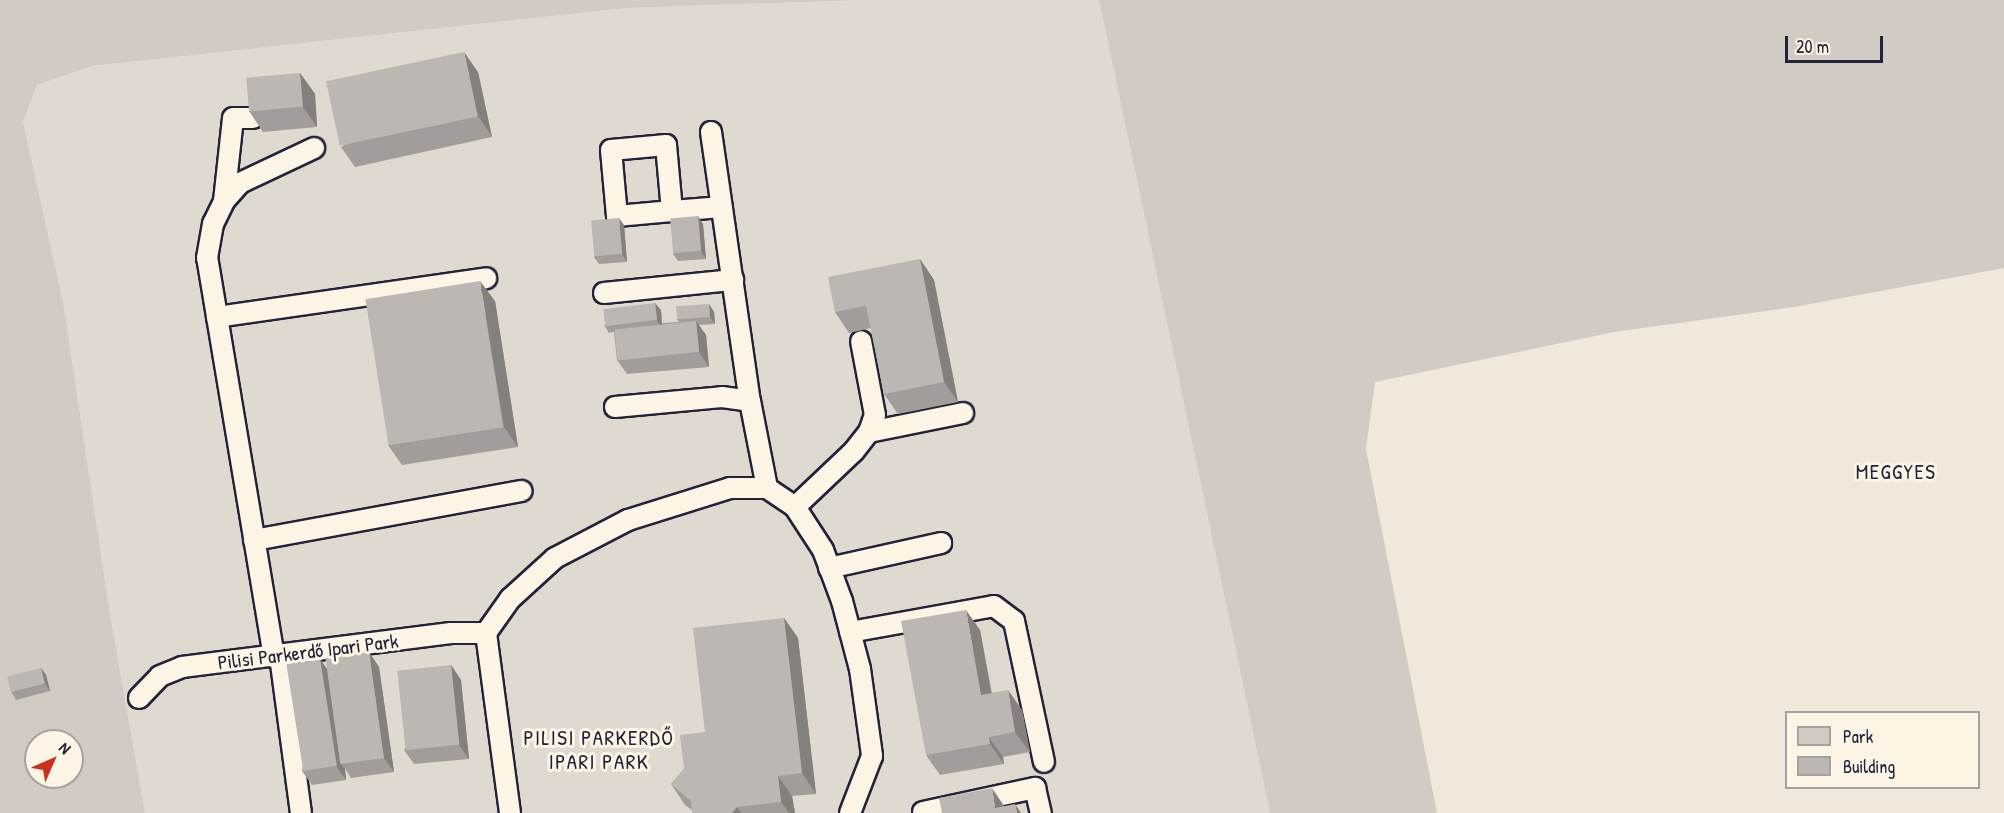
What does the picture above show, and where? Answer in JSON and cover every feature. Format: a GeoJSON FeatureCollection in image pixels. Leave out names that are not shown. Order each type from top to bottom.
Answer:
{"type":"FeatureCollection","features":[{"type":"Feature","properties":{"kind":"lane"},"geometry":{"type":"LineString","coordinates":[[224,201],[233,118],[253,118]]}},
{"type":"Feature","properties":{"kind":"lane"},"geometry":{"type":"LineString","coordinates":[[711,132],[750,401],[767,488]]}},
{"type":"Feature","properties":{"kind":"lane"},"geometry":{"type":"LineString","coordinates":[[302,813],[277,656],[254,540],[207,258],[213,224],[224,201],[240,183],[314,148]]}},
{"type":"Feature","properties":{"kind":"lane"},"geometry":{"type":"LineString","coordinates":[[672,211],[722,207]]}},
{"type":"Feature","properties":{"kind":"lane"},"geometry":{"type":"LineString","coordinates":[[217,317],[486,278]]}},
{"type":"Feature","properties":{"kind":"lane"},"geometry":{"type":"LineString","coordinates":[[604,293],[733,280]]}},
{"type":"Feature","properties":{"kind":"lane"},"geometry":{"type":"LineString","coordinates":[[795,507],[854,451],[869,432],[875,415],[861,341]]}},
{"type":"Feature","properties":{"kind":"lane"},"geometry":{"type":"LineString","coordinates":[[615,406],[722,397],[750,401]]}},
{"type":"Feature","properties":{"kind":"lane"},"geometry":{"type":"LineString","coordinates":[[869,432],[963,413]]}},
{"type":"Feature","properties":{"kind":"lane"},"geometry":{"type":"LineString","coordinates":[[510,813],[486,633],[510,599],[555,558],[628,520],[730,488],[767,488],[795,507],[823,550],[830,568],[860,669],[872,756],[850,813]]}},
{"type":"Feature","properties":{"kind":"lane"},"geometry":{"type":"LineString","coordinates":[[254,540],[522,491]]}},
{"type":"Feature","properties":{"kind":"lane"},"geometry":{"type":"LineString","coordinates":[[830,568],[941,543]]}},
{"type":"Feature","properties":{"kind":"lane"},"geometry":{"type":"LineString","coordinates":[[850,632],[994,606],[1014,621],[1044,762]]}},
{"type":"Feature","properties":{"kind":"lane","name":"Pilisi Parkerdő Ipari Park"},"geometry":{"type":"LineString","coordinates":[[139,698],[160,676],[182,668],[451,633],[486,633]]}},
{"type":"Feature","properties":{"kind":"lane"},"geometry":{"type":"LineString","coordinates":[[922,813],[1035,788],[1041,813]]}},
{"type":"Feature","properties":{"kind":"shaded area"},"geometry":{"type":"Polygon","coordinates":[[[864,0],[1099,0],[1270,813],[145,813],[109,608],[63,301],[23,121],[37,85],[92,66],[626,8],[864,0]]]}},
{"type":"Feature","properties":{"kind":"green space"},"geometry":{"type":"Polygon","coordinates":[[[0,0],[864,0],[626,8],[92,66],[37,85],[23,122],[63,301],[109,608],[145,813],[0,813],[0,0]]]}},
{"type":"Feature","properties":{"kind":"green space"},"geometry":{"type":"Polygon","coordinates":[[[1099,0],[2004,0],[2004,268],[1794,307],[1614,332],[1375,382],[1366,449],[1437,813],[1270,813],[1099,0]]]}},
{"type":"Feature","properties":{"kind":"building"},"geometry":{"type":"Polygon","coordinates":[[[464,52],[478,117],[340,146],[326,81],[464,52]]]}},
{"type":"Feature","properties":{"kind":"building"},"geometry":{"type":"Polygon","coordinates":[[[300,73],[303,107],[249,112],[246,78],[300,73]]]}},
{"type":"Feature","properties":{"kind":"building"},"geometry":{"type":"Polygon","coordinates":[[[698,216],[701,251],[673,253],[670,218],[698,216]]]}},
{"type":"Feature","properties":{"kind":"building"},"geometry":{"type":"Polygon","coordinates":[[[619,218],[622,254],[594,256],[591,220],[619,218]]]}},
{"type":"Feature","properties":{"kind":"building"},"geometry":{"type":"Polygon","coordinates":[[[920,259],[944,382],[884,394],[866,306],[835,312],[828,277],[920,259]]]}},
{"type":"Feature","properties":{"kind":"building"},"geometry":{"type":"Polygon","coordinates":[[[480,281],[503,427],[389,445],[365,299],[480,281]]]}},
{"type":"Feature","properties":{"kind":"building"},"geometry":{"type":"Polygon","coordinates":[[[655,303],[657,320],[605,326],[603,309],[655,303]]]}},
{"type":"Feature","properties":{"kind":"building"},"geometry":{"type":"Polygon","coordinates":[[[709,304],[710,317],[677,319],[676,306],[709,304]]]}},
{"type":"Feature","properties":{"kind":"building"},"geometry":{"type":"Polygon","coordinates":[[[696,321],[699,352],[618,360],[614,330],[696,321]]]}},
{"type":"Feature","properties":{"kind":"building"},"geometry":{"type":"Polygon","coordinates":[[[966,610],[981,695],[1008,690],[1015,732],[989,737],[990,744],[926,755],[901,621],[966,610]]]}},
{"type":"Feature","properties":{"kind":"building"},"geometry":{"type":"Polygon","coordinates":[[[784,618],[802,773],[778,776],[781,802],[737,807],[732,813],[692,813],[691,801],[671,784],[684,769],[680,735],[705,732],[693,628],[784,618]]]}},
{"type":"Feature","properties":{"kind":"building"},"geometry":{"type":"Polygon","coordinates":[[[369,652],[384,758],[340,764],[325,658],[369,652]]]}},
{"type":"Feature","properties":{"kind":"building"},"geometry":{"type":"Polygon","coordinates":[[[320,659],[337,766],[303,771],[286,664],[320,659]]]}},
{"type":"Feature","properties":{"kind":"building"},"geometry":{"type":"Polygon","coordinates":[[[451,665],[459,745],[406,750],[397,671],[451,665]]]}},
{"type":"Feature","properties":{"kind":"building"},"geometry":{"type":"Polygon","coordinates":[[[41,668],[45,684],[11,692],[7,676],[41,668]]]}},
{"type":"Feature","properties":{"kind":"building"},"geometry":{"type":"Polygon","coordinates":[[[992,788],[995,808],[1015,804],[1017,813],[942,813],[939,798],[992,788]]]}},
{"type":"Feature","properties":{"kind":"district","name":"MEGGYES"},"geometry":{"type":"Point","coordinates":[1896,472]}},
{"type":"Feature","properties":{"kind":"district","name":"PILISI PARKERDŐ IPARI PARK"},"geometry":{"type":"Point","coordinates":[599,750]}}]}
